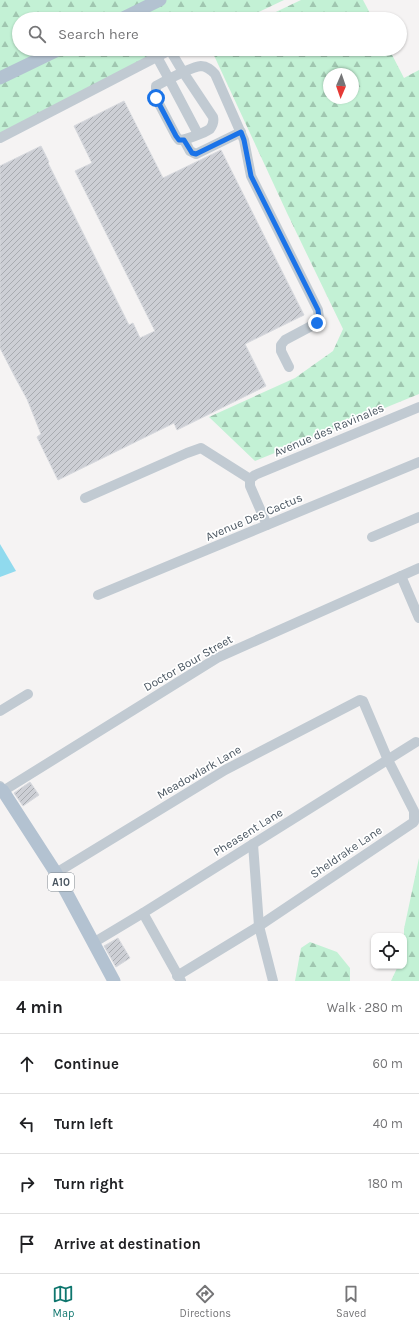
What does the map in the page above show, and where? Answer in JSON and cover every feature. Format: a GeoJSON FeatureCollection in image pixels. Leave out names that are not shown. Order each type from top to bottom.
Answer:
{"type":"FeatureCollection","features":[{"type":"Feature","properties":{"kind":"main road"},"geometry":{"type":"LineString","coordinates":[[135,12],[160,0]]}},
{"type":"Feature","properties":{"kind":"main road"},"geometry":{"type":"LineString","coordinates":[[0,78],[46,56]]}},
{"type":"Feature","properties":{"kind":"main road","name":"A10"},"geometry":{"type":"LineString","coordinates":[[1,788],[56,873],[114,981]]}},
{"type":"Feature","properties":{"kind":"street"},"geometry":{"type":"LineString","coordinates":[[174,56],[183,72],[213,117],[214,121],[209,129],[184,140],[179,140],[176,136],[156,98],[156,86],[169,78],[183,72],[201,66],[210,69],[215,74],[241,132],[251,176],[318,310],[319,318],[317,323],[285,340],[281,345],[281,351],[289,367]]}},
{"type":"Feature","properties":{"kind":"street"},"geometry":{"type":"LineString","coordinates":[[0,138],[156,57],[169,78],[198,134]]}},
{"type":"Feature","properties":{"kind":"street"},"geometry":{"type":"LineString","coordinates":[[212,125],[222,141]]}},
{"type":"Feature","properties":{"kind":"street"},"geometry":{"type":"LineString","coordinates":[[184,140],[190,151],[196,154],[241,132]]}},
{"type":"Feature","properties":{"kind":"street","name":"Avenue des Ravinales"},"geometry":{"type":"LineString","coordinates":[[250,479],[255,475],[419,407]]}},
{"type":"Feature","properties":{"kind":"street"},"geometry":{"type":"LineString","coordinates":[[85,498],[201,448],[250,479],[250,486],[267,525]]}},
{"type":"Feature","properties":{"kind":"street","name":"Avenue Des Cactus"},"geometry":{"type":"LineString","coordinates":[[98,595],[419,462]]}},
{"type":"Feature","properties":{"kind":"street"},"geometry":{"type":"LineString","coordinates":[[372,537],[419,517]]}},
{"type":"Feature","properties":{"kind":"street","name":"Doctor Bour Street"},"geometry":{"type":"LineString","coordinates":[[1,788],[217,658],[419,568]]}},
{"type":"Feature","properties":{"kind":"street"},"geometry":{"type":"LineString","coordinates":[[401,576],[419,618]]}},
{"type":"Feature","properties":{"kind":"street"},"geometry":{"type":"LineString","coordinates":[[0,711],[28,694]]}},
{"type":"Feature","properties":{"kind":"street","name":"Sheldrake Lane"},"geometry":{"type":"LineString","coordinates":[[179,979],[414,822],[414,812],[388,760],[363,701],[360,700]]}},
{"type":"Feature","properties":{"kind":"street","name":"Meadowlark Lane"},"geometry":{"type":"LineString","coordinates":[[56,873],[225,770],[360,700]]}},
{"type":"Feature","properties":{"kind":"street","name":"Pheasent Lane"},"geometry":{"type":"LineString","coordinates":[[93,943],[416,742]]}},
{"type":"Feature","properties":{"kind":"street"},"geometry":{"type":"LineString","coordinates":[[253,844],[259,926],[273,981]]}},
{"type":"Feature","properties":{"kind":"street"},"geometry":{"type":"LineString","coordinates":[[143,913],[179,979]]}},
{"type":"Feature","properties":{"kind":"green space"},"geometry":{"type":"Polygon","coordinates":[[[0,0],[284,0],[259,12],[12,12],[12,56],[165,56],[0,133],[0,0]]]}},
{"type":"Feature","properties":{"kind":"green space"},"geometry":{"type":"Polygon","coordinates":[[[301,0],[363,0],[369,12],[276,12],[301,0]]]}},
{"type":"Feature","properties":{"kind":"green space"},"geometry":{"type":"Polygon","coordinates":[[[214,56],[393,56],[404,78],[419,70],[419,394],[255,461],[209,417],[295,378],[333,351],[343,329],[214,56]]]}},
{"type":"Feature","properties":{"kind":"green space"},"geometry":{"type":"Polygon","coordinates":[[[419,858],[419,981],[391,981],[397,969],[407,969],[407,933],[404,933],[419,858]]]}},
{"type":"Feature","properties":{"kind":"green space"},"geometry":{"type":"Polygon","coordinates":[[[310,942],[337,952],[350,968],[350,981],[295,981],[301,948],[310,942]]]}},
{"type":"Feature","properties":{"kind":"water"},"geometry":{"type":"Polygon","coordinates":[[[0,544],[16,571],[0,577],[0,544]]]}},
{"type":"Feature","properties":{"kind":"building"},"geometry":{"type":"Polygon","coordinates":[[[124,101],[163,178],[221,150],[304,315],[245,344],[266,386],[177,430],[174,423],[58,480],[37,437],[41,434],[27,399],[0,348],[0,166],[41,146],[49,162],[48,163],[129,325],[133,323],[140,338],[155,331],[75,171],[92,163],[74,126],[124,101]]]}},
{"type":"Feature","properties":{"kind":"building"},"geometry":{"type":"Polygon","coordinates":[[[30,782],[39,795],[23,806],[14,793],[30,782]]]}},
{"type":"Feature","properties":{"kind":"building"},"geometry":{"type":"Polygon","coordinates":[[[118,938],[130,958],[116,967],[104,946],[118,938]]]}},
{"type":"Feature","properties":{"kind":"route"},"geometry":{"type":"LineString","coordinates":[[156,98],[176,136],[179,140],[184,140],[192,153],[196,154],[241,132],[251,176],[318,310],[319,318],[317,323]]}}]}
